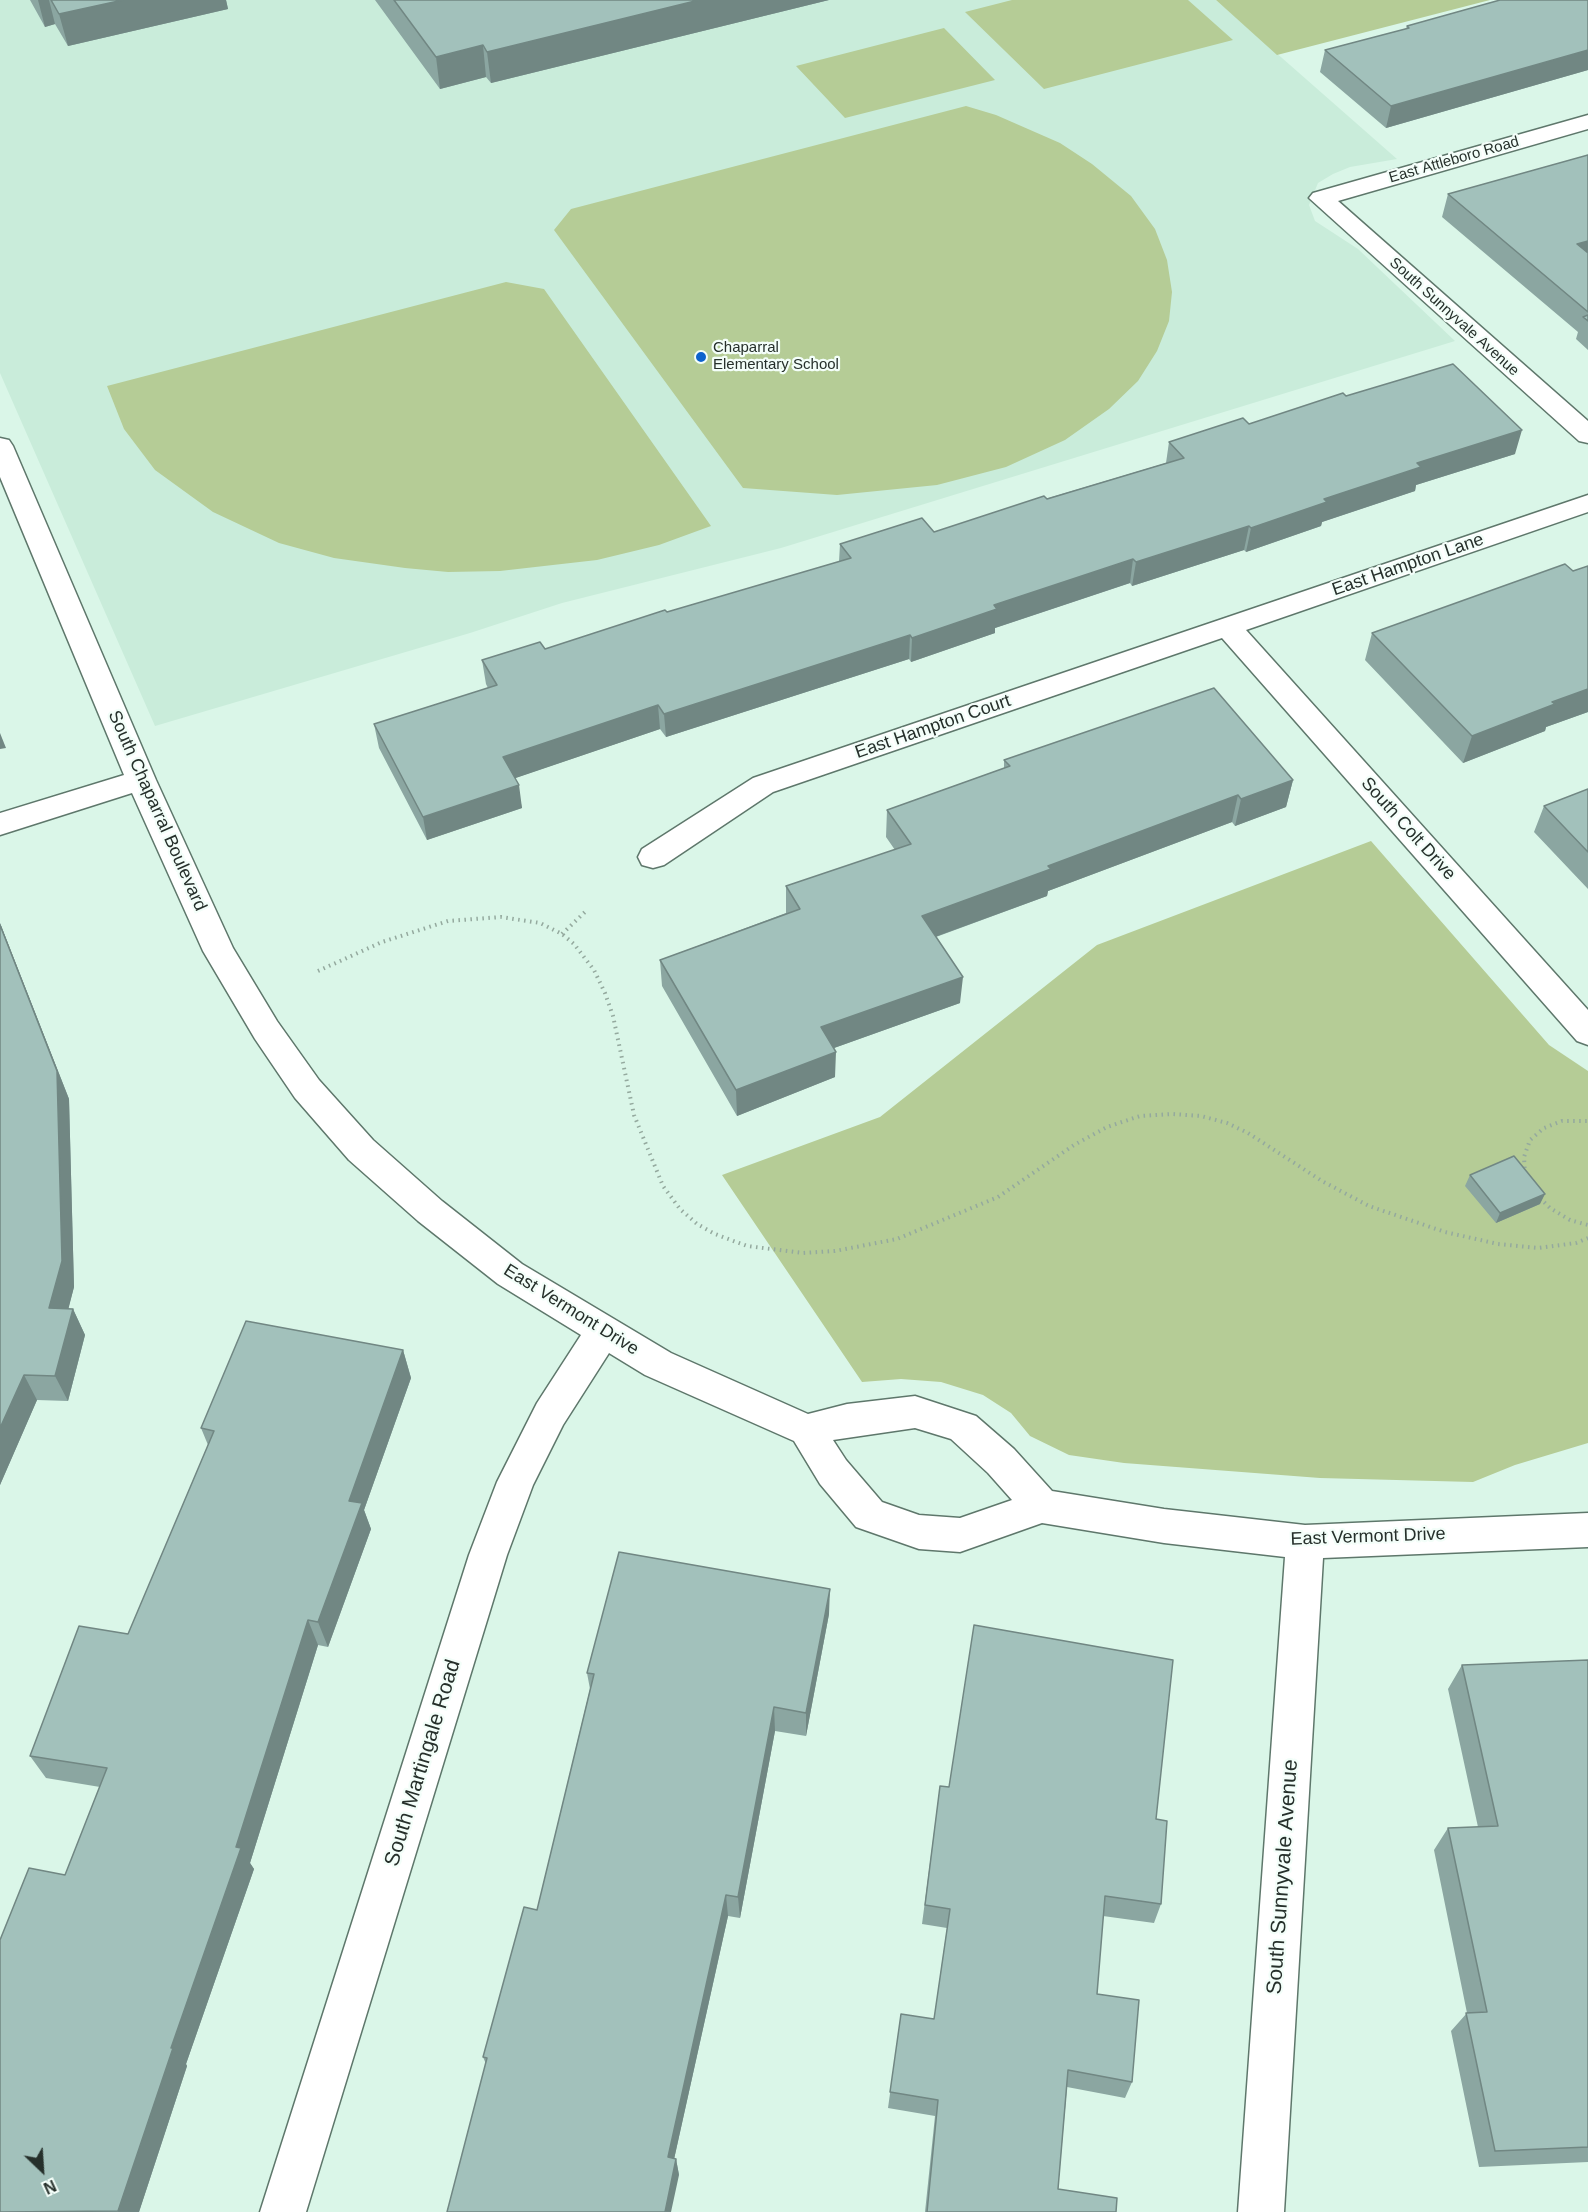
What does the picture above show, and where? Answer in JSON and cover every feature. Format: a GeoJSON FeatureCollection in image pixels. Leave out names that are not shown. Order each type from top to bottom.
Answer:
{"type":"FeatureCollection","features":[{"type":"Feature","properties":{"kind":"street","name":"East Attleboro Road"},"geometry":{"type":"LineString","coordinates":[[1320,198],[1588,122]]}},
{"type":"Feature","properties":{"kind":"street","name":"South Sunnyvale Avenue"},"geometry":{"type":"LineString","coordinates":[[1320,198],[1588,435]]}},
{"type":"Feature","properties":{"kind":"street","name":"South Chaparral Boulevard"},"geometry":{"type":"LineString","coordinates":[[0,446],[141,780],[219,951],[266,1030],[308,1089],[361,1150]]}},
{"type":"Feature","properties":{"kind":"street","name":"East Hampton Lane"},"geometry":{"type":"LineString","coordinates":[[1228,627],[1588,503]]}},
{"type":"Feature","properties":{"kind":"street","name":"East Hampton Court"},"geometry":{"type":"LineString","coordinates":[[653,857],[763,785],[1228,627]]}},
{"type":"Feature","properties":{"kind":"street","name":"South Colt Drive"},"geometry":{"type":"LineString","coordinates":[[1228,627],[1588,1032]]}},
{"type":"Feature","properties":{"kind":"street"},"geometry":{"type":"LineString","coordinates":[[0,824],[141,780]]}},
{"type":"Feature","properties":{"kind":"street","name":"East Vermont Drive"},"geometry":{"type":"LineString","coordinates":[[361,1150],[430,1211],[510,1274],[658,1364],[807,1430],[833,1472],[870,1515],[919,1532],[960,1535],[1042,1506],[1164,1526],[1305,1542],[1588,1530]]}},
{"type":"Feature","properties":{"kind":"street","name":"South Martingale Road"},"geometry":{"type":"LineString","coordinates":[[283,2212],[488,1555],[516,1482],[545,1424],[603,1331]]}},
{"type":"Feature","properties":{"kind":"street"},"geometry":{"type":"LineString","coordinates":[[807,1430],[847,1420],[915,1412],[963,1427],[1001,1461],[1042,1506]]}},
{"type":"Feature","properties":{"kind":"street","name":"South Sunnyvale Avenue"},"geometry":{"type":"LineString","coordinates":[[1262,2212],[1305,1542]]}},
{"type":"Feature","properties":{"kind":"path"},"geometry":{"type":"LineString","coordinates":[[562,934],[586,911]]}},
{"type":"Feature","properties":{"kind":"path"},"geometry":{"type":"LineString","coordinates":[[318,971],[382,942],[448,921],[501,917],[540,923],[562,934],[574,944],[594,970],[605,993],[613,1016],[634,1116],[663,1186],[680,1209],[697,1224],[715,1234],[747,1245],[803,1253],[835,1251],[897,1239],[998,1197],[1074,1145],[1107,1127],[1140,1116],[1172,1114],[1201,1116],[1227,1123],[1248,1133],[1322,1181],[1369,1206],[1445,1232],[1498,1244],[1538,1248],[1576,1243],[1588,1238]]}},
{"type":"Feature","properties":{"kind":"path"},"geometry":{"type":"LineString","coordinates":[[1529,1183],[1525,1174],[1524,1156],[1530,1140],[1544,1128],[1562,1122],[1588,1121]]}},
{"type":"Feature","properties":{"kind":"path"},"geometry":{"type":"LineString","coordinates":[[1534,1192],[1550,1208],[1570,1220],[1588,1225]]}},
{"type":"Feature","properties":{"kind":"shaded area","name":"Chaparral Elementary School"},"geometry":{"type":"Polygon","coordinates":[[[0,0],[1216,0],[1397,159],[1350,167],[1333,174],[1318,183],[1309,205],[1315,221],[1358,249],[1455,341],[781,548],[562,603],[470,633],[155,726],[0,373],[0,0]]]}},
{"type":"Feature","properties":{"kind":"green space"},"geometry":{"type":"Polygon","coordinates":[[[1012,0],[1188,0],[1233,40],[1044,89],[965,12],[1012,0]]]}},
{"type":"Feature","properties":{"kind":"green space"},"geometry":{"type":"Polygon","coordinates":[[[1216,0],[1490,0],[1277,55],[1216,0]]]}},
{"type":"Feature","properties":{"kind":"green space"},"geometry":{"type":"Polygon","coordinates":[[[944,28],[995,80],[845,118],[796,66],[944,28]]]}},
{"type":"Feature","properties":{"kind":"green space"},"geometry":{"type":"Polygon","coordinates":[[[966,106],[996,115],[1060,143],[1092,164],[1131,196],[1155,229],[1167,260],[1172,292],[1169,321],[1157,351],[1138,381],[1109,409],[1065,440],[1006,467],[937,485],[837,495],[743,488],[554,230],[571,209],[966,106]]]}},
{"type":"Feature","properties":{"kind":"green space"},"geometry":{"type":"Polygon","coordinates":[[[506,282],[544,289],[711,526],[659,545],[597,560],[500,571],[448,572],[334,558],[279,543],[213,512],[155,470],[124,429],[107,386],[506,282]]]}},
{"type":"Feature","properties":{"kind":"green space"},"geometry":{"type":"Polygon","coordinates":[[[1371,841],[1549,1045],[1588,1071],[1588,1443],[1515,1465],[1473,1482],[1320,1478],[1124,1463],[1069,1455],[1030,1436],[1011,1413],[983,1395],[941,1382],[901,1379],[862,1382],[722,1175],[880,1117],[1097,945],[1371,841]]]}},
{"type":"Feature","properties":{"kind":"building"},"geometry":{"type":"Polygon","coordinates":[[[51,0],[123,0],[59,14],[51,0]]]}},
{"type":"Feature","properties":{"kind":"building"},"geometry":{"type":"Polygon","coordinates":[[[394,0],[699,0],[487,52],[483,45],[436,57],[394,0]]]}},
{"type":"Feature","properties":{"kind":"building"},"geometry":{"type":"Polygon","coordinates":[[[1500,0],[1588,0],[1588,50],[1391,106],[1325,50],[1409,28],[1407,26],[1500,0]]]}},
{"type":"Feature","properties":{"kind":"building"},"geometry":{"type":"Polygon","coordinates":[[[1588,155],[1588,241],[1577,244],[1588,253],[1588,312],[1448,194],[1588,155]]]}},
{"type":"Feature","properties":{"kind":"building"},"geometry":{"type":"Polygon","coordinates":[[[1453,364],[1522,430],[1417,463],[1421,467],[1324,499],[1327,502],[1251,528],[1249,526],[1136,562],[1133,559],[994,605],[997,609],[912,638],[910,635],[664,714],[658,705],[503,757],[519,785],[423,817],[374,724],[497,685],[482,660],[540,642],[545,649],[665,610],[667,612],[851,558],[840,544],[922,518],[934,532],[1044,496],[1047,499],[1184,458],[1169,442],[1243,418],[1249,424],[1343,393],[1346,396],[1453,364]]]}},
{"type":"Feature","properties":{"kind":"building"},"geometry":{"type":"Polygon","coordinates":[[[1565,564],[1573,571],[1588,566],[1588,689],[1472,736],[1372,633],[1565,564]]]}},
{"type":"Feature","properties":{"kind":"building"},"geometry":{"type":"Polygon","coordinates":[[[1214,688],[1293,780],[1241,799],[1238,795],[1048,866],[1051,869],[922,916],[963,977],[821,1027],[836,1052],[736,1090],[660,960],[800,909],[786,886],[911,844],[887,810],[1010,766],[1004,760],[1214,688]]]}},
{"type":"Feature","properties":{"kind":"building"},"geometry":{"type":"Polygon","coordinates":[[[1588,789],[1588,852],[1544,806],[1588,789]]]}},
{"type":"Feature","properties":{"kind":"building"},"geometry":{"type":"Polygon","coordinates":[[[0,925],[57,1071],[62,1261],[49,1308],[73,1309],[55,1376],[24,1375],[0,1428],[0,925]]]}},
{"type":"Feature","properties":{"kind":"building"},"geometry":{"type":"Polygon","coordinates":[[[1514,1156],[1545,1194],[1500,1213],[1470,1175],[1514,1156]]]}},
{"type":"Feature","properties":{"kind":"building"},"geometry":{"type":"Polygon","coordinates":[[[246,1321],[403,1350],[349,1501],[362,1503],[318,1622],[308,1620],[236,1847],[241,1848],[171,2048],[173,2048],[118,2211],[0,2212],[0,1940],[29,1868],[65,1875],[107,1768],[30,1756],[79,1626],[128,1634],[214,1431],[201,1428],[246,1321]]]}},
{"type":"Feature","properties":{"kind":"building"},"geometry":{"type":"Polygon","coordinates":[[[619,1552],[830,1589],[806,1713],[774,1707],[738,1897],[726,1895],[668,2157],[676,2159],[665,2212],[447,2212],[487,2058],[483,2057],[524,1907],[537,1910],[594,1674],[587,1673],[619,1552]]]}},
{"type":"Feature","properties":{"kind":"building"},"geometry":{"type":"Polygon","coordinates":[[[974,1625],[1173,1660],[1156,1819],[1167,1821],[1161,1904],[1105,1896],[1097,1994],[1139,2000],[1132,2082],[1068,2070],[1058,2189],[1117,2198],[1116,2212],[927,2212],[938,2100],[890,2092],[901,2014],[934,2019],[950,1909],[925,1905],[940,1786],[949,1787],[974,1625]]]}},
{"type":"Feature","properties":{"kind":"building"},"geometry":{"type":"Polygon","coordinates":[[[1588,1660],[1588,2147],[1495,2151],[1466,2013],[1487,2012],[1448,1828],[1498,1826],[1462,1665],[1588,1660]]]}},
{"type":"Feature","properties":{"kind":"place","name":"Chaparral Elementary School"},"geometry":{"type":"Point","coordinates":[701,357]}}]}
